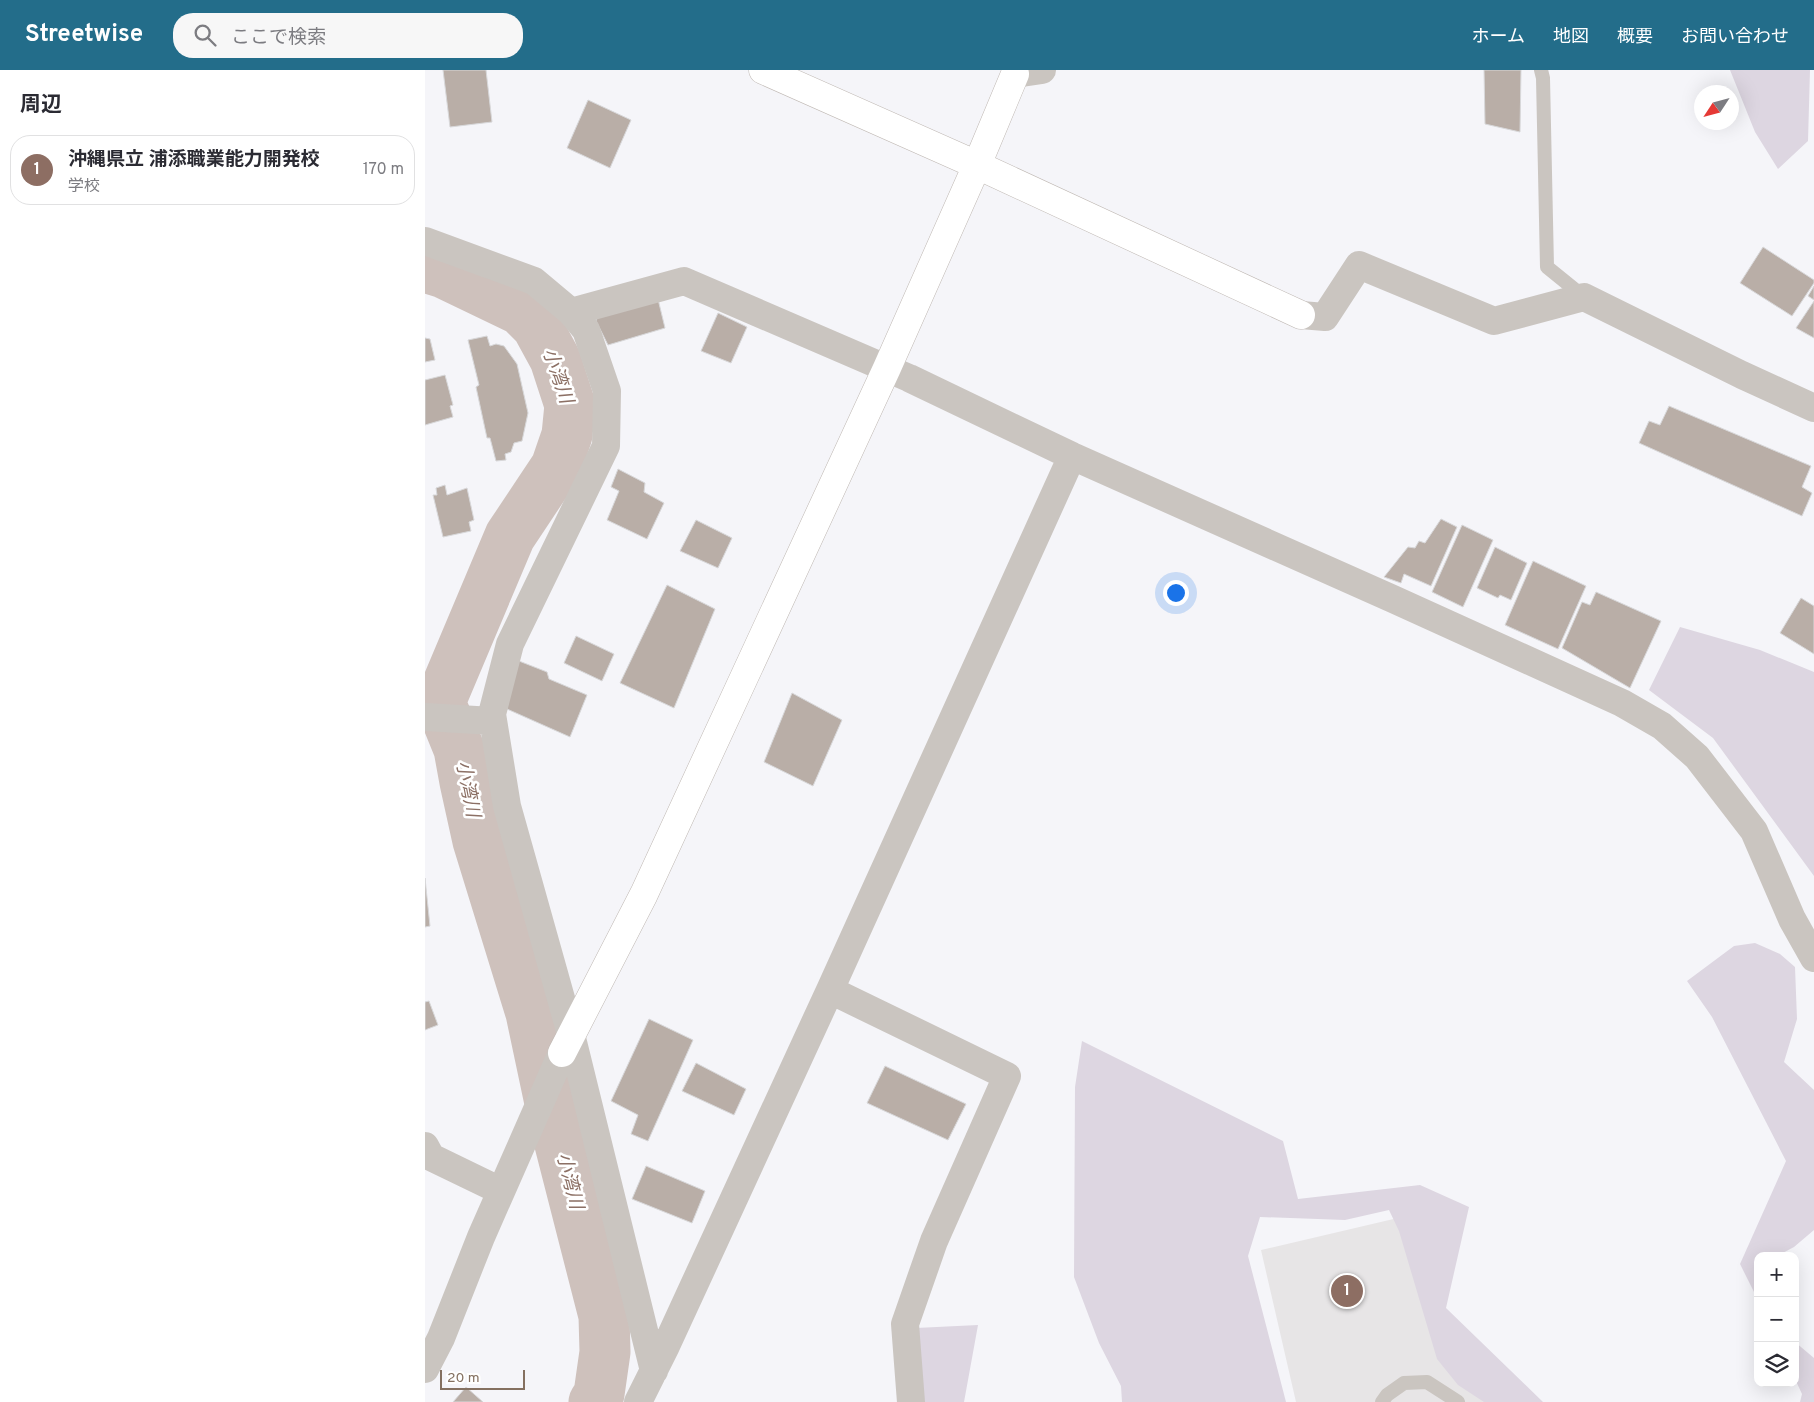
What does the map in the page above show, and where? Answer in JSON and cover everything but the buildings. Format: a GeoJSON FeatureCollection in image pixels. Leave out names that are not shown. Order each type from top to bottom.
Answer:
{"type":"FeatureCollection","features":[{"type":"Feature","properties":{"kind":"street"},"geometry":{"type":"LineString","coordinates":[[763,70],[977,165],[1301,315],[1325,317],[1359,265],[1494,321],[1584,296],[1733,371],[1814,408]]}},
{"type":"Feature","properties":{"kind":"street"},"geometry":{"type":"LineString","coordinates":[[425,1369],[441,1338],[481,1237],[566,1043],[644,894],[887,368],[1015,74],[1042,70]]}},
{"type":"Feature","properties":{"kind":"street"},"geometry":{"type":"LineString","coordinates":[[425,241],[535,281],[571,312],[586,330],[607,391],[606,446],[510,644],[492,714],[507,806],[566,1043],[654,1370]]}},
{"type":"Feature","properties":{"kind":"street"},"geometry":{"type":"LineString","coordinates":[[571,312],[684,280],[887,368],[1072,456],[1393,598],[1622,703],[1662,726],[1697,757],[1754,831],[1792,919],[1814,958]]}},
{"type":"Feature","properties":{"kind":"street"},"geometry":{"type":"LineString","coordinates":[[638,1402],[830,990],[1072,456]]}},
{"type":"Feature","properties":{"kind":"street"},"geometry":{"type":"LineString","coordinates":[[425,717],[493,721]]}},
{"type":"Feature","properties":{"kind":"street"},"geometry":{"type":"LineString","coordinates":[[830,990],[1007,1076],[934,1241],[905,1324],[911,1402]]}},
{"type":"Feature","properties":{"kind":"street"},"geometry":{"type":"LineString","coordinates":[[425,1146],[431,1157],[501,1191]]}},
{"type":"Feature","properties":{"kind":"lane"},"geometry":{"type":"LineString","coordinates":[[1541,70],[1543,78],[1547,267],[1584,296]]}},
{"type":"Feature","properties":{"kind":"lane"},"geometry":{"type":"LineString","coordinates":[[1382,1402],[1387,1395],[1404,1383],[1427,1382],[1458,1402]]}},
{"type":"Feature","properties":{"kind":"shaded area"},"geometry":{"type":"Polygon","coordinates":[[[1730,70],[1810,70],[1808,141],[1778,169],[1755,132],[1739,92],[1739,85],[1736,85],[1730,70]]]}},
{"type":"Feature","properties":{"kind":"shaded area"},"geometry":{"type":"Polygon","coordinates":[[[1680,627],[1760,650],[1814,672],[1814,876],[1713,738],[1649,690],[1680,627]]]}},
{"type":"Feature","properties":{"kind":"shaded area"},"geometry":{"type":"Polygon","coordinates":[[[1755,943],[1780,954],[1795,967],[1797,1019],[1784,1062],[1814,1090],[1814,1230],[1794,1247],[1785,1252],[1754,1252],[1754,1292],[1740,1264],[1786,1161],[1712,1017],[1687,981],[1734,946],[1755,943]]]}},
{"type":"Feature","properties":{"kind":"shaded area"},"geometry":{"type":"Polygon","coordinates":[[[1082,1041],[1283,1141],[1298,1199],[1420,1185],[1469,1207],[1446,1308],[1543,1402],[1484,1402],[1458,1385],[1437,1359],[1399,1231],[1389,1210],[1345,1220],[1260,1217],[1248,1256],[1286,1402],[1122,1402],[1121,1386],[1099,1343],[1074,1277],[1075,1087],[1082,1041]]]}},
{"type":"Feature","properties":{"kind":"shaded area"},"geometry":{"type":"Polygon","coordinates":[[[1402,1217],[1436,1332],[1531,1402],[1296,1402],[1261,1250],[1402,1217]]]}},
{"type":"Feature","properties":{"kind":"shaded area"},"geometry":{"type":"Polygon","coordinates":[[[978,1325],[964,1402],[923,1402],[916,1328],[978,1325]]]}},
{"type":"Feature","properties":{"kind":"shaded area"},"geometry":{"type":"Polygon","coordinates":[[[1799,1345],[1814,1358],[1814,1402],[1800,1402],[1802,1394],[1799,1387],[1799,1345]]]}},
{"type":"Feature","properties":{"kind":"waterway","name":"小湾川"},"geometry":{"type":"LineString","coordinates":[[425,267],[444,273],[521,310],[537,326],[555,359],[570,405],[567,435],[556,467],[510,536],[440,702],[459,749],[478,841],[531,1013],[553,1117],[604,1316],[605,1352],[599,1394],[594,1402]]}},
{"type":"Feature","properties":{"kind":"place","name":"沖縄県立 浦添職業能力開発校"},"geometry":{"type":"Point","coordinates":[1347,1291]}}]}
